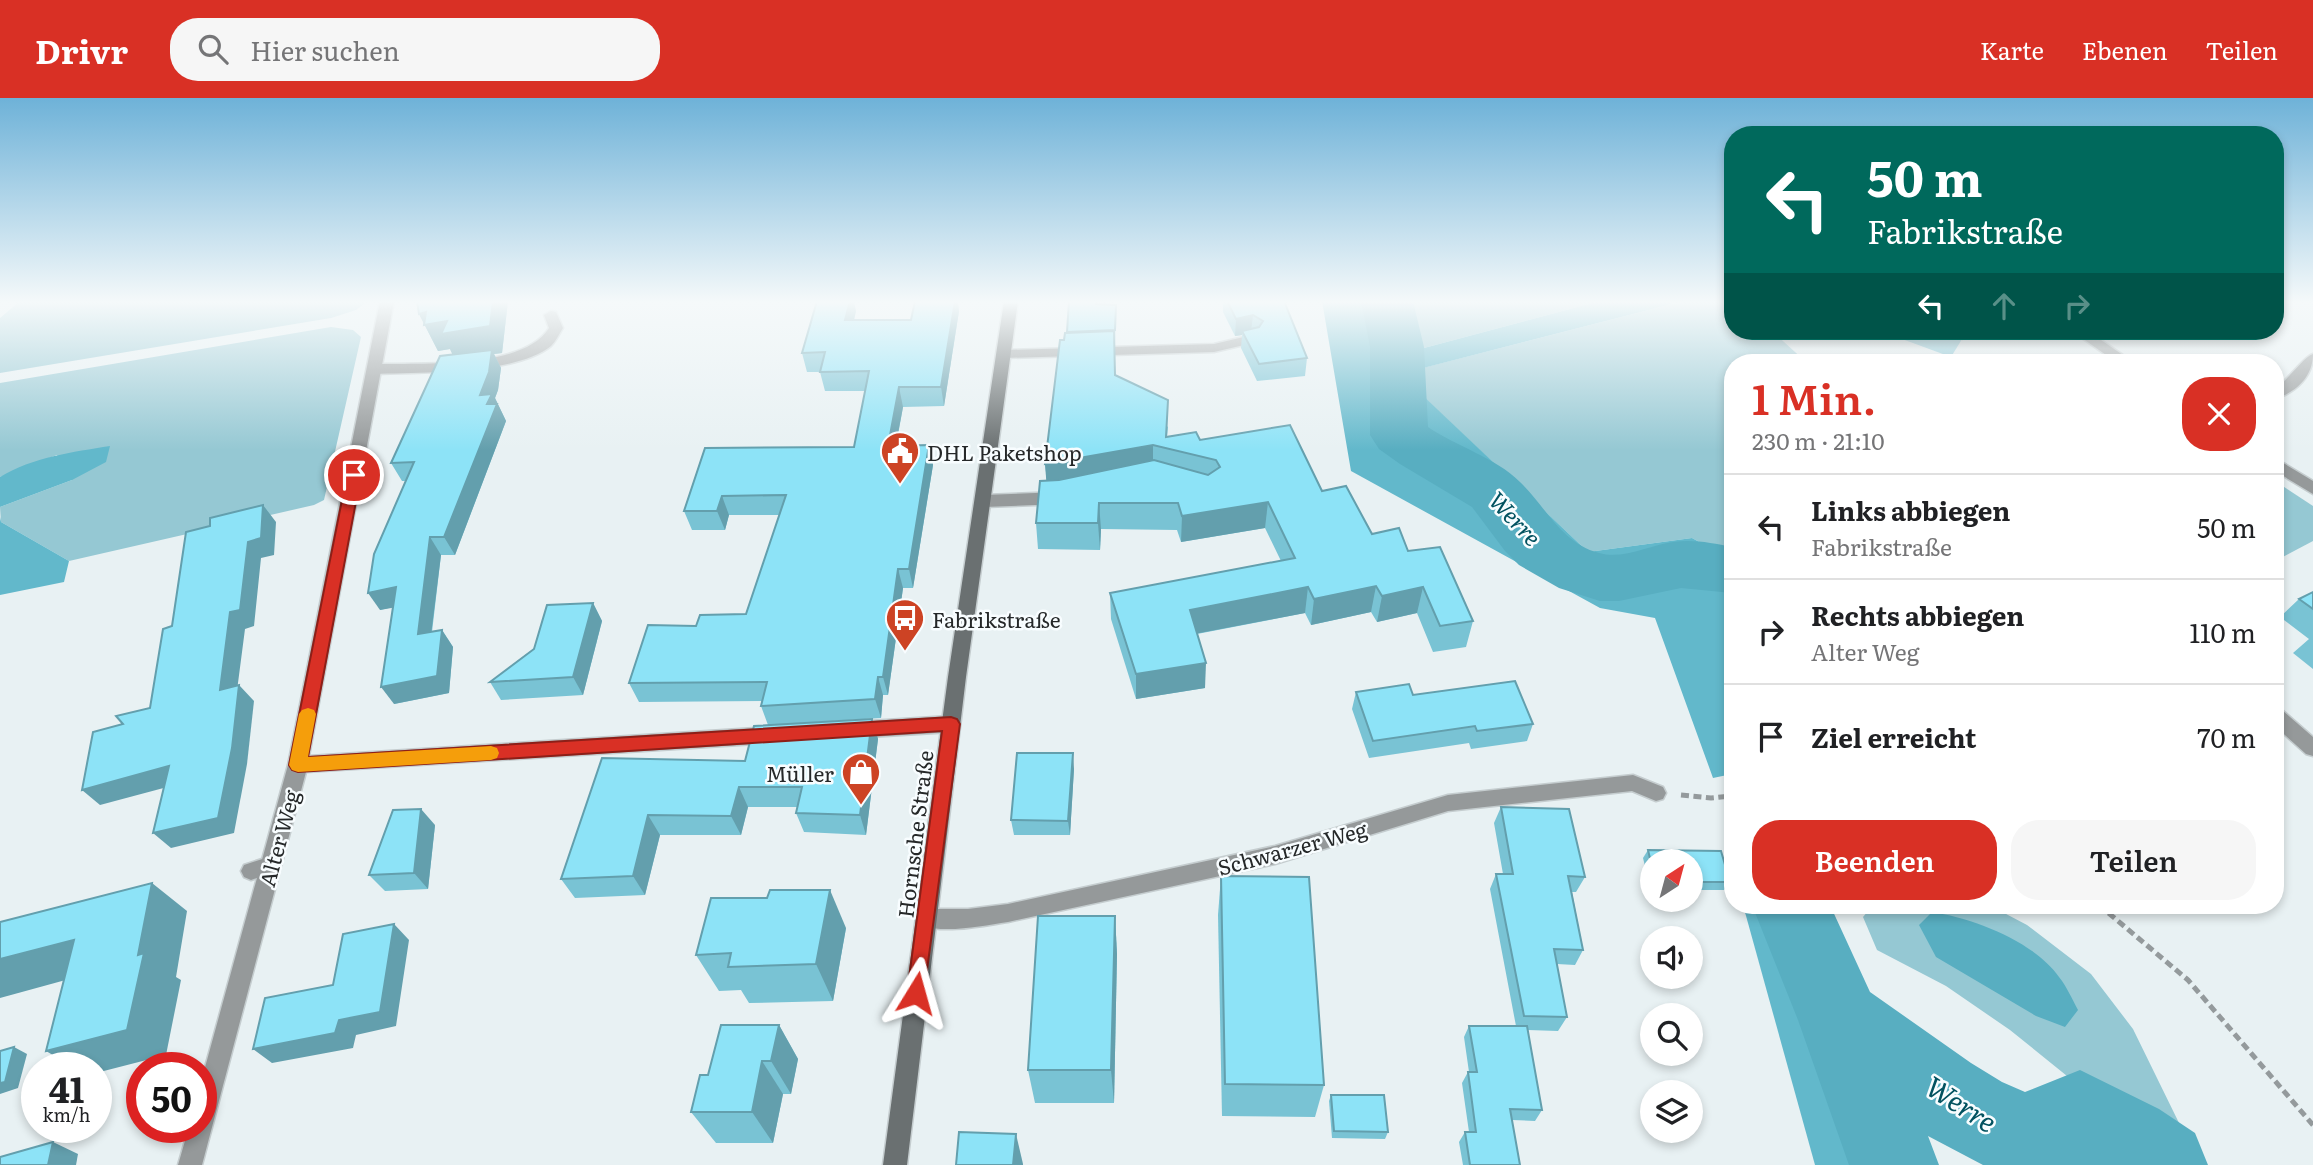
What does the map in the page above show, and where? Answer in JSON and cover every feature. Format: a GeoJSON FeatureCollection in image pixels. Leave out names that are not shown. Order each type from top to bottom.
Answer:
{"type":"FeatureCollection","features":[{"type":"Feature","properties":{"kind":"main road","name":"Hornsche Straße"},"geometry":{"type":"LineString","coordinates":[[895,1165],[951,724],[1004,351]]}},
{"type":"Feature","properties":{"kind":"street","name":"Alter Weg"},"geometry":{"type":"LineString","coordinates":[[217,1066],[298,765],[377,351]]}},
{"type":"Feature","properties":{"kind":"street"},"geometry":{"type":"LineString","coordinates":[[374,369],[481,364],[532,351]]}},
{"type":"Feature","properties":{"kind":"street"},"geometry":{"type":"LineString","coordinates":[[1004,354],[1116,351]]}},
{"type":"Feature","properties":{"kind":"street"},"geometry":{"type":"LineString","coordinates":[[2284,390],[2303,375],[2313,358]]}},
{"type":"Feature","properties":{"kind":"street"},"geometry":{"type":"LineString","coordinates":[[2284,469],[2313,489]]}},
{"type":"Feature","properties":{"kind":"street"},"geometry":{"type":"LineString","coordinates":[[984,501],[1072,496]]}},
{"type":"Feature","properties":{"kind":"street"},"geometry":{"type":"LineString","coordinates":[[2284,723],[2313,748]]}},
{"type":"Feature","properties":{"kind":"street"},"geometry":{"type":"LineString","coordinates":[[835,731],[951,724]]}},
{"type":"Feature","properties":{"kind":"street"},"geometry":{"type":"LineString","coordinates":[[298,765],[794,733]]}},
{"type":"Feature","properties":{"kind":"street","name":"Schwarzer Weg"},"geometry":{"type":"LineString","coordinates":[[927,918],[968,918],[1008,913],[1275,855],[1448,803],[1633,783],[1656,793]]}},
{"type":"Feature","properties":{"kind":"street"},"geometry":{"type":"LineString","coordinates":[[251,871],[271,865]]}},
{"type":"Feature","properties":{"kind":"street","name":"Alter Weg"},"geometry":{"type":"LineString","coordinates":[[190,1165],[196,1143]]}},
{"type":"Feature","properties":{"kind":"path"},"geometry":{"type":"LineString","coordinates":[[1656,793],[1724,797]]}},
{"type":"Feature","properties":{"kind":"path"},"geometry":{"type":"LineString","coordinates":[[2110,914],[2188,980],[2313,1125]]}},
{"type":"Feature","properties":{"kind":"shaded area"},"geometry":{"type":"Polygon","coordinates":[[[0,351],[134,351],[0,373],[0,351]]]}},
{"type":"Feature","properties":{"kind":"shaded area"},"geometry":{"type":"Polygon","coordinates":[[[190,351],[358,351],[324,500],[314,505],[69,561],[1,522],[0,507],[72,480],[57,455],[0,477],[0,383],[190,351]]]}},
{"type":"Feature","properties":{"kind":"shaded area"},"geometry":{"type":"Polygon","coordinates":[[[1330,351],[1393,351],[1394,356],[1414,351],[1490,351],[1400,374],[1588,552],[1692,538],[1724,556],[1724,776],[1713,778],[1655,618],[1600,608],[1351,471],[1330,351]]]}},
{"type":"Feature","properties":{"kind":"shaded area"},"geometry":{"type":"Polygon","coordinates":[[[1393,351],[1414,351],[1394,356],[1393,351]]]}},
{"type":"Feature","properties":{"kind":"shaded area"},"geometry":{"type":"Polygon","coordinates":[[[1490,351],[1794,351],[1797,354],[1724,354],[1724,556],[1692,538],[1588,552],[1399,374],[1490,351]]]}},
{"type":"Feature","properties":{"kind":"shaded area"},"geometry":{"type":"Polygon","coordinates":[[[110,446],[106,462],[72,480],[0,507],[0,477],[40,460],[110,446]]]}},
{"type":"Feature","properties":{"kind":"shaded area"},"geometry":{"type":"Polygon","coordinates":[[[2284,487],[2313,506],[2313,541],[2284,556],[2284,487]]]}},
{"type":"Feature","properties":{"kind":"shaded area"},"geometry":{"type":"Polygon","coordinates":[[[0,517],[1,522],[69,561],[64,582],[0,595],[0,517]]]}},
{"type":"Feature","properties":{"kind":"shaded area"},"geometry":{"type":"Polygon","coordinates":[[[1745,914],[1831,914],[1933,1165],[1815,1165],[1745,914]]]}},
{"type":"Feature","properties":{"kind":"shaded area"},"geometry":{"type":"Polygon","coordinates":[[[1866,914],[2006,914],[2027,925],[2091,974],[2133,1029],[2180,1125],[2184,1165],[2163,1165],[2128,1140],[2099,1128],[2080,1114],[2067,1076],[2010,1030],[1946,986],[1877,950],[1863,917],[1866,914]]]}},
{"type":"Feature","properties":{"kind":"shaded area"},"geometry":{"type":"Polygon","coordinates":[[[1930,914],[1943,914],[1984,926],[2019,943],[2048,964],[2067,989],[2078,1010],[2065,1027],[2036,1016],[1936,957],[1919,925],[1930,914]]]}},
{"type":"Feature","properties":{"kind":"building"},"geometry":{"type":"Polygon","coordinates":[[[492,351],[489,372],[480,395],[492,394],[487,404],[497,404],[444,537],[430,537],[418,634],[442,630],[437,676],[381,687],[396,587],[368,593],[374,554],[414,462],[391,463],[440,356],[492,351]]]}},
{"type":"Feature","properties":{"kind":"building"},"geometry":{"type":"Polygon","coordinates":[[[803,351],[947,351],[941,387],[899,387],[888,446],[929,445],[909,569],[898,569],[883,677],[878,677],[875,699],[761,706],[767,682],[629,683],[648,625],[696,626],[700,615],[746,614],[786,495],[722,496],[717,511],[684,511],[705,448],[854,447],[869,371],[820,372],[825,352],[802,353],[803,351]]]}},
{"type":"Feature","properties":{"kind":"building"},"geometry":{"type":"Polygon","coordinates":[[[1059,351],[1114,351],[1115,375],[1168,400],[1166,437],[1196,432],[1200,440],[1290,425],[1322,491],[1346,486],[1372,534],[1399,528],[1408,551],[1440,547],[1473,621],[1440,626],[1423,587],[1382,596],[1376,586],[1314,599],[1308,587],[1190,610],[1206,663],[1136,674],[1110,593],[1295,558],[1268,502],[1182,516],[1178,503],[1099,503],[1098,523],[1036,523],[1040,481],[1059,480],[1154,460],[1208,475],[1220,467],[1216,460],[1153,445],[1045,464],[1059,351]]]}},
{"type":"Feature","properties":{"kind":"building"},"geometry":{"type":"Polygon","coordinates":[[[1252,351],[1304,351],[1307,358],[1259,364],[1252,351]]]}},
{"type":"Feature","properties":{"kind":"building"},"geometry":{"type":"Polygon","coordinates":[[[263,505],[261,538],[248,542],[240,610],[230,612],[220,690],[239,685],[232,748],[218,818],[153,833],[169,766],[82,790],[93,732],[123,724],[116,716],[150,708],[163,629],[172,626],[186,532],[210,526],[210,518],[263,505]]]}},
{"type":"Feature","properties":{"kind":"building"},"geometry":{"type":"Polygon","coordinates":[[[2313,592],[2313,609],[2299,599],[2313,592]]]}},
{"type":"Feature","properties":{"kind":"building"},"geometry":{"type":"Polygon","coordinates":[[[593,603],[573,677],[490,682],[534,649],[547,605],[593,603]]]}},
{"type":"Feature","properties":{"kind":"building"},"geometry":{"type":"Polygon","coordinates":[[[1515,681],[1533,724],[1477,731],[1475,726],[1373,741],[1356,692],[1409,684],[1413,695],[1515,681]]]}},
{"type":"Feature","properties":{"kind":"building"},"geometry":{"type":"Polygon","coordinates":[[[872,719],[860,815],[796,813],[802,787],[739,787],[731,816],[648,815],[633,876],[561,879],[602,758],[745,761],[754,726],[872,719]]]}},
{"type":"Feature","properties":{"kind":"building"},"geometry":{"type":"Polygon","coordinates":[[[1017,753],[1073,753],[1068,821],[1011,820],[1017,753]]]}},
{"type":"Feature","properties":{"kind":"building"},"geometry":{"type":"Polygon","coordinates":[[[1501,807],[1569,809],[1585,877],[1568,876],[1583,950],[1554,949],[1567,1017],[1524,1016],[1496,874],[1513,874],[1501,807]]]}},
{"type":"Feature","properties":{"kind":"building"},"geometry":{"type":"Polygon","coordinates":[[[421,809],[414,873],[369,875],[393,810],[421,809]]]}},
{"type":"Feature","properties":{"kind":"building"},"geometry":{"type":"Polygon","coordinates":[[[1703,851],[1721,851],[1724,882],[1703,882],[1703,851]]]}},
{"type":"Feature","properties":{"kind":"building"},"geometry":{"type":"Polygon","coordinates":[[[1221,876],[1309,877],[1324,1085],[1225,1084],[1221,876]]]}},
{"type":"Feature","properties":{"kind":"building"},"geometry":{"type":"Polygon","coordinates":[[[152,883],[138,955],[144,953],[127,1030],[46,1051],[74,940],[0,959],[0,922],[152,883]]]}},
{"type":"Feature","properties":{"kind":"building"},"geometry":{"type":"Polygon","coordinates":[[[770,890],[830,890],[816,964],[728,967],[731,953],[696,955],[711,898],[767,898],[770,890]]]}},
{"type":"Feature","properties":{"kind":"building"},"geometry":{"type":"Polygon","coordinates":[[[1038,916],[1115,916],[1111,1070],[1028,1070],[1038,916]]]}},
{"type":"Feature","properties":{"kind":"building"},"geometry":{"type":"Polygon","coordinates":[[[394,924],[380,1012],[339,1020],[335,1033],[253,1049],[265,998],[333,985],[343,934],[394,924]]]}},
{"type":"Feature","properties":{"kind":"building"},"geometry":{"type":"Polygon","coordinates":[[[721,1025],[779,1025],[771,1061],[762,1061],[752,1112],[691,1112],[700,1075],[708,1075],[721,1025]]]}},
{"type":"Feature","properties":{"kind":"building"},"geometry":{"type":"Polygon","coordinates":[[[1469,1026],[1527,1026],[1542,1110],[1510,1109],[1520,1165],[1470,1165],[1465,1132],[1476,1132],[1468,1072],[1477,1072],[1469,1026]]]}},
{"type":"Feature","properties":{"kind":"building"},"geometry":{"type":"Polygon","coordinates":[[[14,1047],[5,1082],[0,1083],[0,1051],[14,1047]]]}},
{"type":"Feature","properties":{"kind":"building"},"geometry":{"type":"Polygon","coordinates":[[[1331,1095],[1384,1095],[1388,1132],[1334,1131],[1331,1095]]]}},
{"type":"Feature","properties":{"kind":"building"},"geometry":{"type":"Polygon","coordinates":[[[959,1132],[1016,1134],[1013,1165],[956,1165],[959,1132]]]}},
{"type":"Feature","properties":{"kind":"building"},"geometry":{"type":"Polygon","coordinates":[[[53,1143],[48,1165],[0,1165],[0,1157],[53,1143]]]}},
{"type":"Feature","properties":{"kind":"waterway","name":"Werre"},"geometry":{"type":"LineString","coordinates":[[1397,351],[1399,435],[1434,459],[1486,486],[1505,504],[1527,535],[1551,555],[1591,575],[1610,578],[1681,564],[1724,569]]}},
{"type":"Feature","properties":{"kind":"waterway","name":"Werre"},"geometry":{"type":"LineString","coordinates":[[1795,914],[1840,1020]]}},
{"type":"Feature","properties":{"kind":"waterway","name":"Werre"},"geometry":{"type":"LineString","coordinates":[[1840,1020],[1940,1094],[2000,1128],[2025,1136],[2045,1135],[2062,1119],[2080,1114],[2099,1128],[2128,1140],[2163,1165]]}},
{"type":"Feature","properties":{"kind":"waterway","name":"Werre"},"geometry":{"type":"LineString","coordinates":[[1840,1020],[1894,1165]]}},
{"type":"Feature","properties":{"kind":"slow traffic"},"geometry":{"type":"LineString","coordinates":[[308,714],[298,765],[491,753]]}},
{"type":"Feature","properties":{"kind":"place","name":"DHL Paketshop"},"geometry":{"type":"Point","coordinates":[900,485]}},
{"type":"Feature","properties":{"kind":"place","name":"Fabrikstraße"},"geometry":{"type":"Point","coordinates":[905,652]}},
{"type":"Feature","properties":{"kind":"place","name":"Müller"},"geometry":{"type":"Point","coordinates":[861,806]}},
{"type":"Feature","properties":{"kind":"route"},"geometry":{"type":"LineString","coordinates":[[354,475],[298,765],[951,724],[916,993]]}}]}
